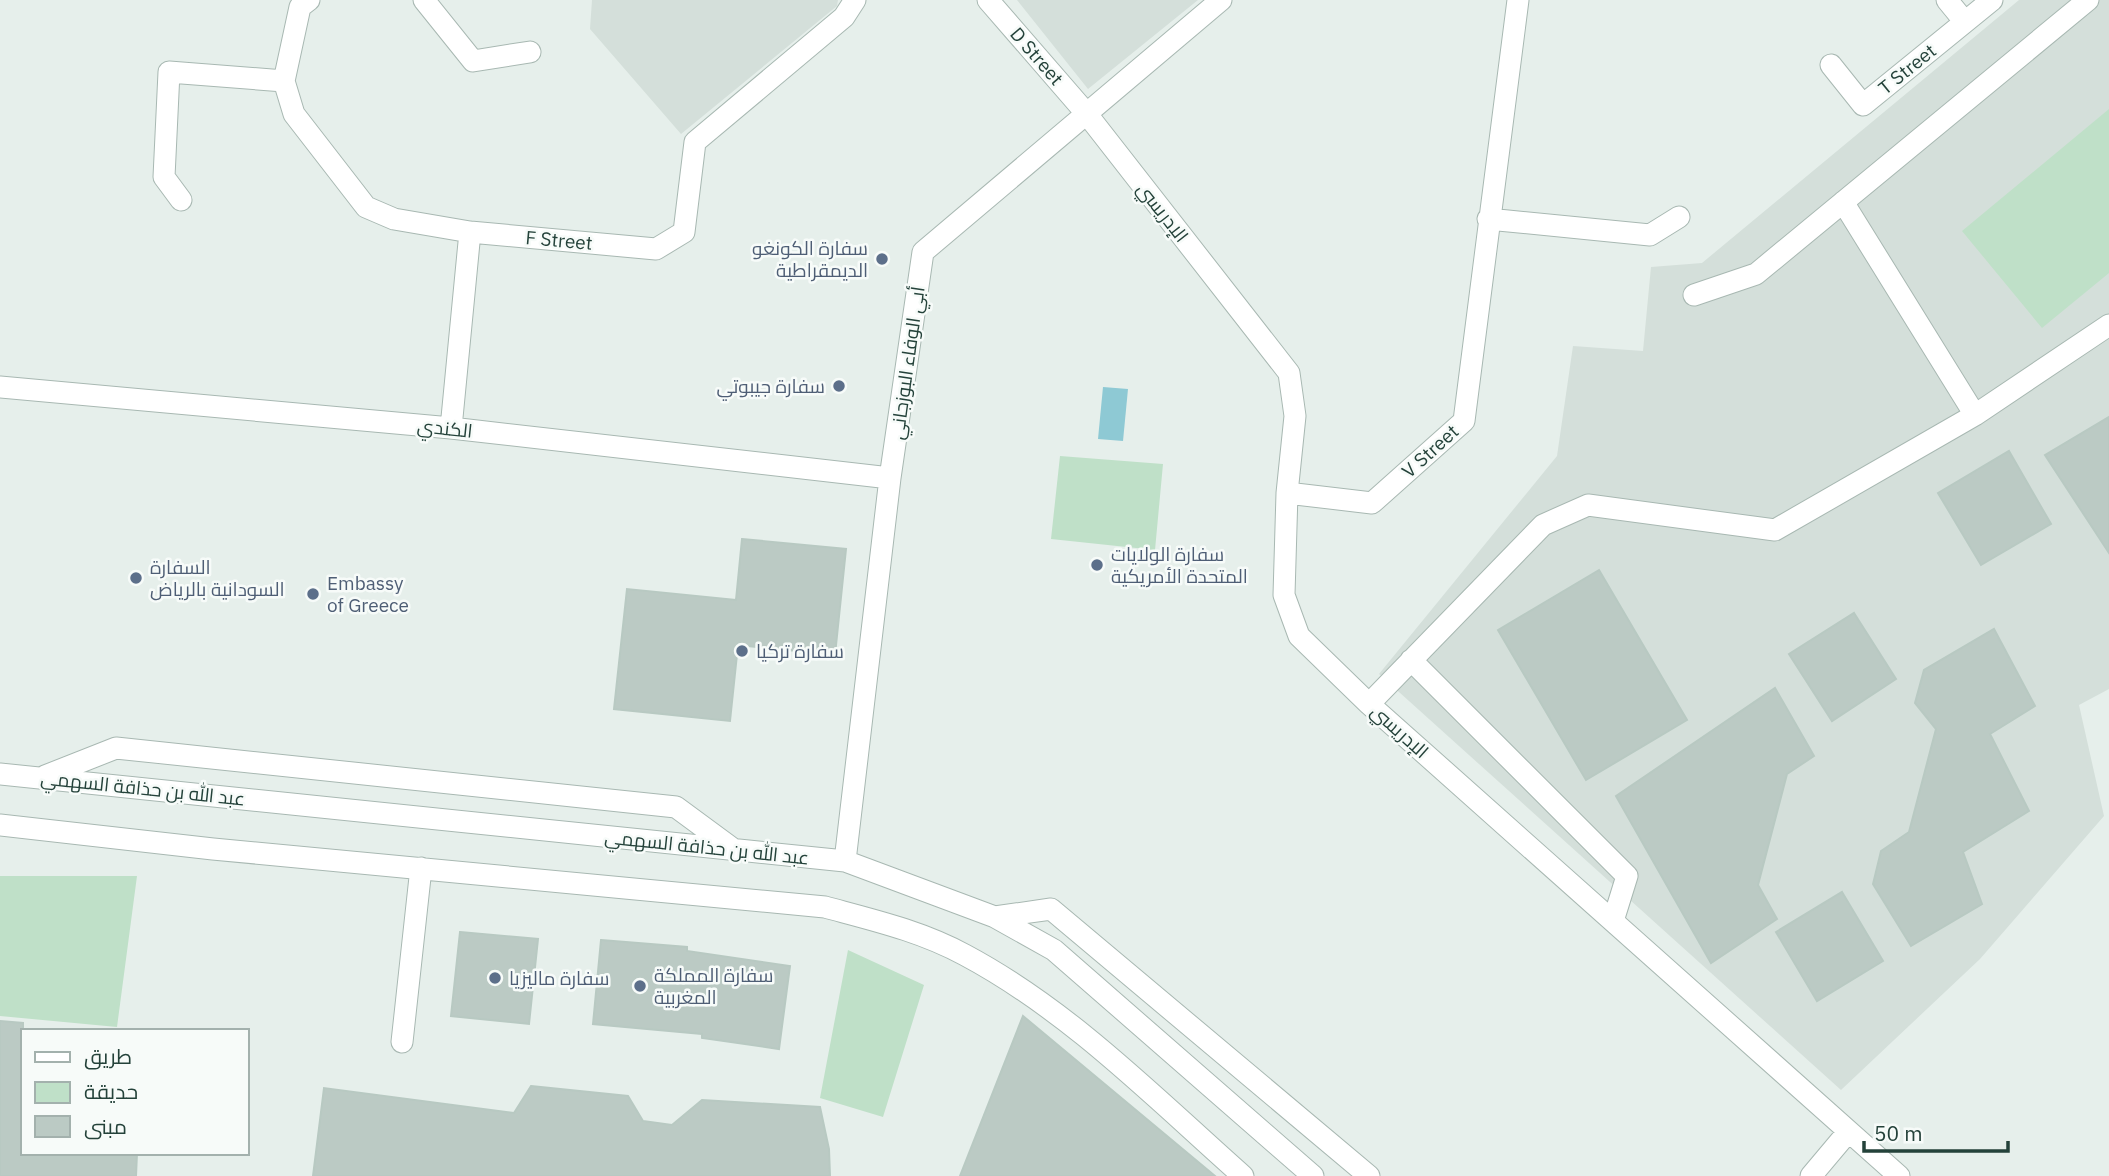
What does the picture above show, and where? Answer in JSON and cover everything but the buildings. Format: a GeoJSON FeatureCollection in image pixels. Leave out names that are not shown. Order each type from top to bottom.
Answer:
{"type":"FeatureCollection","features":[{"type":"Feature","properties":{"kind":"street","name":"F Street"},"geometry":{"type":"LineString","coordinates":[[309,0],[300,7],[284,81],[294,114],[366,207],[394,219],[470,232],[656,249],[684,232],[695,142],[844,17],[855,0]]}},
{"type":"Feature","properties":{"kind":"street"},"geometry":{"type":"LineString","coordinates":[[424,0],[473,61],[530,52]]}},
{"type":"Feature","properties":{"kind":"street","name":"D Street"},"geometry":{"type":"LineString","coordinates":[[988,0],[1086,113],[1126,165]]}},
{"type":"Feature","properties":{"kind":"street","name":"أبي الوفاء البوزجاني"},"geometry":{"type":"LineString","coordinates":[[845,861],[890,478],[923,252],[1221,0]]}},
{"type":"Feature","properties":{"kind":"street","name":"V Street"},"geometry":{"type":"LineString","coordinates":[[1286,493],[1372,503],[1464,421],[1518,0]]}},
{"type":"Feature","properties":{"kind":"street"},"geometry":{"type":"LineString","coordinates":[[1948,0],[1965,22]]}},
{"type":"Feature","properties":{"kind":"street","name":"T Street"},"geometry":{"type":"LineString","coordinates":[[1831,65],[1863,105],[1992,0]]}},
{"type":"Feature","properties":{"kind":"street"},"geometry":{"type":"LineString","coordinates":[[1694,295],[1756,274],[2088,0]]}},
{"type":"Feature","properties":{"kind":"street"},"geometry":{"type":"LineString","coordinates":[[181,200],[164,177],[169,72],[284,81]]}},
{"type":"Feature","properties":{"kind":"street","name":"الإدريسي"},"geometry":{"type":"LineString","coordinates":[[1126,165],[1289,373],[1296,416],[1286,493],[1284,595],[1299,636],[1369,704],[1899,1176]]}},
{"type":"Feature","properties":{"kind":"street"},"geometry":{"type":"LineString","coordinates":[[1843,202],[1975,415]]}},
{"type":"Feature","properties":{"kind":"street"},"geometry":{"type":"LineString","coordinates":[[1488,219],[1650,235],[1679,217]]}},
{"type":"Feature","properties":{"kind":"street"},"geometry":{"type":"LineString","coordinates":[[452,428],[470,232]]}},
{"type":"Feature","properties":{"kind":"street"},"geometry":{"type":"LineString","coordinates":[[1369,704],[1543,526],[1588,505],[1775,530],[1975,415],[2109,325]]}},
{"type":"Feature","properties":{"kind":"street","name":"الكندي"},"geometry":{"type":"LineString","coordinates":[[0,387],[452,428],[890,478]]}},
{"type":"Feature","properties":{"kind":"street"},"geometry":{"type":"LineString","coordinates":[[1410,660],[1627,876],[1613,922]]}},
{"type":"Feature","properties":{"kind":"street"},"geometry":{"type":"LineString","coordinates":[[41,777],[117,748],[676,807],[735,850]]}},
{"type":"Feature","properties":{"kind":"street","name":"عبد الله بن حذافة السهمي"},"geometry":{"type":"LineString","coordinates":[[0,774],[845,861],[995,917],[1054,950],[1313,1176]]}},
{"type":"Feature","properties":{"kind":"street"},"geometry":{"type":"LineString","coordinates":[[0,825],[825,907],[911,931],[965,955],[1084,1035],[1243,1176]]}},
{"type":"Feature","properties":{"kind":"street"},"geometry":{"type":"LineString","coordinates":[[402,1042],[421,868]]}},
{"type":"Feature","properties":{"kind":"street"},"geometry":{"type":"LineString","coordinates":[[995,917],[1051,909],[1369,1176]]}},
{"type":"Feature","properties":{"kind":"street"},"geometry":{"type":"LineString","coordinates":[[1811,1176],[1848,1132]]}},
{"type":"Feature","properties":{"kind":"shaded area"},"geometry":{"type":"Polygon","coordinates":[[[592,0],[838,0],[837,6],[681,134],[590,29],[592,0]]]}},
{"type":"Feature","properties":{"kind":"shaded area"},"geometry":{"type":"Polygon","coordinates":[[[1017,0],[1198,0],[1088,89],[1017,0]]]}},
{"type":"Feature","properties":{"kind":"shaded area"},"geometry":{"type":"Polygon","coordinates":[[[2019,0],[2109,0],[2109,689],[2079,705],[2104,816],[1980,959],[1841,1090],[1379,674],[1557,456],[1573,346],[1643,351],[1651,267],[1702,263],[2019,0]]]}},
{"type":"Feature","properties":{"kind":"green space"},"geometry":{"type":"Polygon","coordinates":[[[2109,109],[2109,273],[2042,328],[1962,231],[2109,109]]]}},
{"type":"Feature","properties":{"kind":"green space"},"geometry":{"type":"Polygon","coordinates":[[[1060,456],[1163,464],[1155,550],[1051,539],[1060,456]]]}},
{"type":"Feature","properties":{"kind":"green space"},"geometry":{"type":"Polygon","coordinates":[[[0,876],[137,876],[117,1027],[0,1016],[0,876]]]}},
{"type":"Feature","properties":{"kind":"green space"},"geometry":{"type":"Polygon","coordinates":[[[848,950],[924,985],[883,1117],[820,1098],[848,950]]]}},
{"type":"Feature","properties":{"kind":"water"},"geometry":{"type":"Polygon","coordinates":[[[1103,387],[1128,389],[1123,441],[1098,439],[1103,387]]]}},
{"type":"Feature","properties":{"kind":"place","name":"سفارة الكونغو الديمقراطية"},"geometry":{"type":"Point","coordinates":[882,259]}},
{"type":"Feature","properties":{"kind":"place","name":"سفارة جيبوتي"},"geometry":{"type":"Point","coordinates":[839,386]}},
{"type":"Feature","properties":{"kind":"place","name":"سفارة الولايات المتحدة الأمريكية"},"geometry":{"type":"Point","coordinates":[1097,565]}},
{"type":"Feature","properties":{"kind":"place","name":"السفارة السودانية بالرياض"},"geometry":{"type":"Point","coordinates":[136,578]}},
{"type":"Feature","properties":{"kind":"place","name":"Embassy of Greece"},"geometry":{"type":"Point","coordinates":[313,594]}},
{"type":"Feature","properties":{"kind":"place","name":"سفارة تركيا"},"geometry":{"type":"Point","coordinates":[742,651]}},
{"type":"Feature","properties":{"kind":"place","name":"سفارة ماليزيا"},"geometry":{"type":"Point","coordinates":[495,978]}},
{"type":"Feature","properties":{"kind":"place","name":"سفارة المملكة المغربية"},"geometry":{"type":"Point","coordinates":[640,986]}}]}
